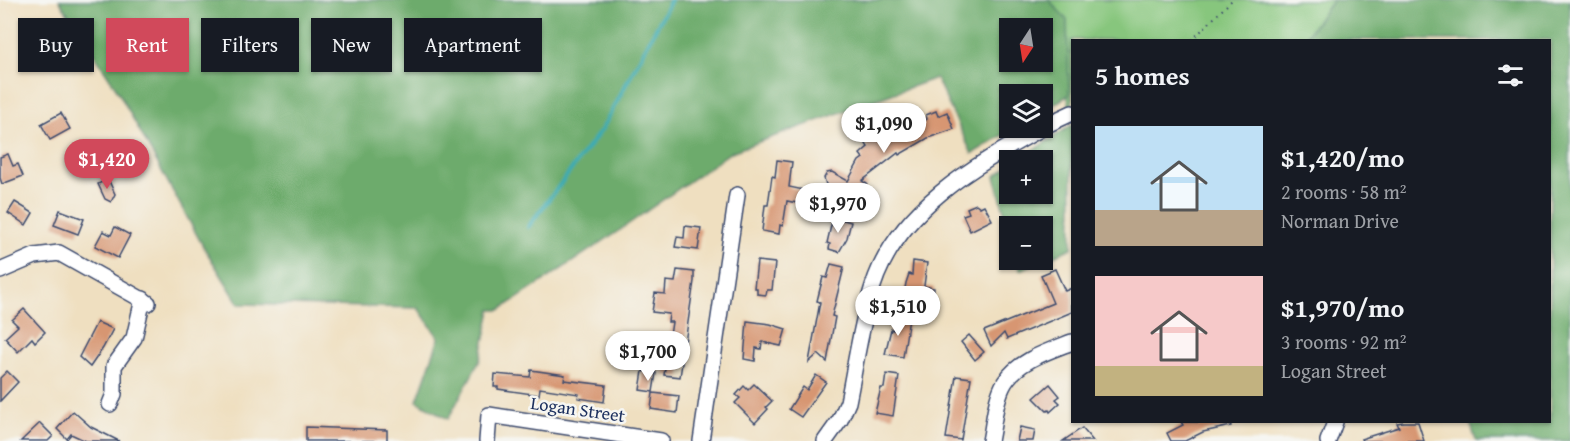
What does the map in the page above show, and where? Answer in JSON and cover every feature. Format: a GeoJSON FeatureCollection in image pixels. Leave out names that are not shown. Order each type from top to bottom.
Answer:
{"type":"FeatureCollection","features":[{"type":"Feature","properties":{"kind":"street"},"geometry":{"type":"LineString","coordinates":[[1053,122],[1071,113]]}},
{"type":"Feature","properties":{"kind":"street"},"geometry":{"type":"LineString","coordinates":[[825,441],[840,420],[848,402],[873,284],[886,255],[918,214],[945,187],[1024,138]]}},
{"type":"Feature","properties":{"kind":"street"},"geometry":{"type":"LineString","coordinates":[[701,441],[737,195]]}},
{"type":"Feature","properties":{"kind":"street"},"geometry":{"type":"LineString","coordinates":[[0,271],[35,256],[59,253],[146,301],[134,338],[114,366],[114,393],[110,404]]}},
{"type":"Feature","properties":{"kind":"street"},"geometry":{"type":"LineString","coordinates":[[990,441],[1001,390],[1010,376],[1027,362],[1071,342]]}},
{"type":"Feature","properties":{"kind":"street","name":"Logan Street"},"geometry":{"type":"LineString","coordinates":[[487,441],[489,415],[661,441]]}},
{"type":"Feature","properties":{"kind":"street"},"geometry":{"type":"LineString","coordinates":[[1328,441],[1335,423]]}},
{"type":"Feature","properties":{"kind":"path"},"geometry":{"type":"LineString","coordinates":[[1193,39],[1208,27],[1232,0]]}},
{"type":"Feature","properties":{"kind":"green space"},"geometry":{"type":"Polygon","coordinates":[[[59,0],[1049,0],[1067,20],[1069,95],[1053,105],[1053,84],[999,84],[999,138],[972,154],[936,78],[731,152],[500,310],[491,310],[480,360],[448,419],[417,401],[439,338],[418,308],[239,304],[203,246],[116,88],[94,54],[94,18],[71,18],[59,0]]]}},
{"type":"Feature","properties":{"kind":"green space"},"geometry":{"type":"Polygon","coordinates":[[[1049,0],[1333,0],[1304,39],[1071,39],[1071,114],[1049,0]]]}},
{"type":"Feature","properties":{"kind":"green space"},"geometry":{"type":"Polygon","coordinates":[[[1333,0],[1570,0],[1570,441],[1476,441],[1470,423],[1551,423],[1551,39],[1304,39],[1333,0]]]}},
{"type":"Feature","properties":{"kind":"green space"},"geometry":{"type":"Polygon","coordinates":[[[1071,126],[1071,248],[1053,256],[1053,216],[1005,216],[1002,204],[1053,204],[1053,150],[1033,150],[1071,126]]]}},
{"type":"Feature","properties":{"kind":"green space"},"geometry":{"type":"Polygon","coordinates":[[[999,173],[999,191],[995,176],[999,173]]]}},
{"type":"Feature","properties":{"kind":"building"},"geometry":{"type":"Polygon","coordinates":[[[936,111],[938,116],[947,112],[954,129],[928,138],[899,155],[898,153],[862,181],[867,184],[853,206],[828,191],[824,178],[827,173],[832,172],[848,181],[863,158],[860,154],[868,147],[860,135],[870,128],[878,140],[901,128],[903,132],[927,119],[926,115],[936,111]]]}},
{"type":"Feature","properties":{"kind":"building"},"geometry":{"type":"Polygon","coordinates":[[[61,113],[70,129],[50,140],[41,124],[61,113]]]}},
{"type":"Feature","properties":{"kind":"building"},"geometry":{"type":"Polygon","coordinates":[[[8,154],[13,166],[18,164],[23,176],[2,184],[0,157],[8,154]]]}},
{"type":"Feature","properties":{"kind":"building"},"geometry":{"type":"Polygon","coordinates":[[[777,160],[792,162],[789,187],[804,190],[802,204],[787,201],[783,226],[780,225],[779,234],[762,231],[765,205],[768,205],[777,160]]]}},
{"type":"Feature","properties":{"kind":"building"},"geometry":{"type":"Polygon","coordinates":[[[108,179],[115,194],[111,202],[105,199],[98,184],[108,179]]]}},
{"type":"Feature","properties":{"kind":"building"},"geometry":{"type":"Polygon","coordinates":[[[15,202],[33,213],[26,225],[8,213],[15,202]]]}},
{"type":"Feature","properties":{"kind":"building"},"geometry":{"type":"Polygon","coordinates":[[[976,204],[980,207],[984,205],[992,220],[970,231],[963,215],[969,213],[967,208],[976,204]]]}},
{"type":"Feature","properties":{"kind":"building"},"geometry":{"type":"Polygon","coordinates":[[[60,210],[84,219],[78,234],[54,225],[60,210]]]}},
{"type":"Feature","properties":{"kind":"building"},"geometry":{"type":"Polygon","coordinates":[[[833,217],[851,222],[847,238],[839,252],[829,249],[830,244],[827,243],[833,217]]]}},
{"type":"Feature","properties":{"kind":"building"},"geometry":{"type":"Polygon","coordinates":[[[685,226],[701,228],[698,250],[675,247],[677,237],[684,238],[685,226]]]}},
{"type":"Feature","properties":{"kind":"building"},"geometry":{"type":"Polygon","coordinates":[[[115,227],[130,235],[118,258],[95,246],[103,231],[111,235],[115,227]]]}},
{"type":"Feature","properties":{"kind":"building"},"geometry":{"type":"Polygon","coordinates":[[[757,261],[775,263],[772,290],[767,290],[766,295],[757,294],[757,288],[754,288],[757,261]]]}},
{"type":"Feature","properties":{"kind":"building"},"geometry":{"type":"Polygon","coordinates":[[[913,261],[927,263],[924,286],[934,288],[933,297],[923,295],[921,303],[903,299],[909,274],[912,275],[913,261]]]}},
{"type":"Feature","properties":{"kind":"building"},"geometry":{"type":"Polygon","coordinates":[[[831,264],[844,267],[832,316],[835,317],[827,362],[818,354],[809,362],[820,302],[817,301],[823,277],[827,278],[831,264]]]}},
{"type":"Feature","properties":{"kind":"building"},"geometry":{"type":"Polygon","coordinates":[[[1055,269],[1065,291],[1071,288],[1071,312],[1007,339],[1004,333],[991,346],[984,331],[1053,303],[1041,275],[1055,269]]]}},
{"type":"Feature","properties":{"kind":"building"},"geometry":{"type":"Polygon","coordinates":[[[677,270],[694,272],[680,377],[664,375],[672,322],[668,322],[669,314],[652,312],[655,293],[665,294],[666,281],[675,282],[677,270]]]}},
{"type":"Feature","properties":{"kind":"building"},"geometry":{"type":"Polygon","coordinates":[[[24,309],[45,332],[35,342],[32,338],[18,352],[5,338],[18,326],[12,320],[24,309]]]}},
{"type":"Feature","properties":{"kind":"building"},"geometry":{"type":"Polygon","coordinates":[[[895,315],[909,318],[903,357],[885,354],[895,315]]]}},
{"type":"Feature","properties":{"kind":"building"},"geometry":{"type":"Polygon","coordinates":[[[747,321],[786,329],[781,346],[762,342],[761,349],[756,348],[755,361],[744,359],[747,321]]]}},
{"type":"Feature","properties":{"kind":"building"},"geometry":{"type":"Polygon","coordinates":[[[97,322],[113,329],[90,367],[79,357],[97,322]]]}},
{"type":"Feature","properties":{"kind":"building"},"geometry":{"type":"Polygon","coordinates":[[[969,335],[984,352],[975,360],[961,342],[969,335]]]}},
{"type":"Feature","properties":{"kind":"building"},"geometry":{"type":"Polygon","coordinates":[[[531,370],[565,375],[564,380],[606,385],[604,402],[578,398],[579,394],[540,388],[539,395],[494,387],[495,374],[530,377],[531,370]]]}},
{"type":"Feature","properties":{"kind":"building"},"geometry":{"type":"Polygon","coordinates":[[[7,371],[18,382],[0,401],[0,378],[7,371]]]}},
{"type":"Feature","properties":{"kind":"building"},"geometry":{"type":"Polygon","coordinates":[[[643,371],[656,373],[653,392],[640,390],[643,371]]]}},
{"type":"Feature","properties":{"kind":"building"},"geometry":{"type":"Polygon","coordinates":[[[886,374],[899,376],[893,416],[875,413],[881,388],[884,388],[886,374]]]}},
{"type":"Feature","properties":{"kind":"building"},"geometry":{"type":"Polygon","coordinates":[[[816,375],[826,382],[801,417],[789,409],[803,387],[807,390],[816,375]]]}},
{"type":"Feature","properties":{"kind":"building"},"geometry":{"type":"Polygon","coordinates":[[[956,376],[971,378],[961,440],[946,438],[956,376]]]}},
{"type":"Feature","properties":{"kind":"building"},"geometry":{"type":"Polygon","coordinates":[[[754,384],[772,401],[755,423],[735,403],[740,398],[736,395],[744,386],[748,390],[754,384]]]}},
{"type":"Feature","properties":{"kind":"building"},"geometry":{"type":"Polygon","coordinates":[[[1050,384],[1060,396],[1056,399],[1060,403],[1050,412],[1034,398],[1050,384]]]}},
{"type":"Feature","properties":{"kind":"building"},"geometry":{"type":"Polygon","coordinates":[[[653,393],[679,396],[677,413],[651,409],[653,393]]]}},
{"type":"Feature","properties":{"kind":"building"},"geometry":{"type":"Polygon","coordinates":[[[73,411],[91,427],[119,441],[86,441],[71,434],[67,439],[57,429],[73,411]]]}},
{"type":"Feature","properties":{"kind":"building"},"geometry":{"type":"Polygon","coordinates":[[[40,423],[53,436],[48,441],[21,441],[40,423]]]}},
{"type":"Feature","properties":{"kind":"building"},"geometry":{"type":"Polygon","coordinates":[[[1182,423],[1230,423],[1231,426],[1203,432],[1185,441],[1171,441],[1167,433],[1183,425],[1182,423]]]}},
{"type":"Feature","properties":{"kind":"building"},"geometry":{"type":"Polygon","coordinates":[[[1397,423],[1418,423],[1424,441],[1362,441],[1361,439],[1399,427],[1397,423]]]}},
{"type":"Feature","properties":{"kind":"building"},"geometry":{"type":"Polygon","coordinates":[[[306,427],[387,430],[387,441],[306,441],[306,427]]]}},
{"type":"Feature","properties":{"kind":"building"},"geometry":{"type":"Polygon","coordinates":[[[1020,427],[1035,430],[1033,441],[1017,441],[1020,427]]]}},
{"type":"Feature","properties":{"kind":"building"},"geometry":{"type":"Polygon","coordinates":[[[1082,428],[1093,441],[1063,441],[1082,428]]]}},
{"type":"Feature","properties":{"kind":"waterway"},"geometry":{"type":"LineString","coordinates":[[528,227],[602,129],[671,0]]}}]}
